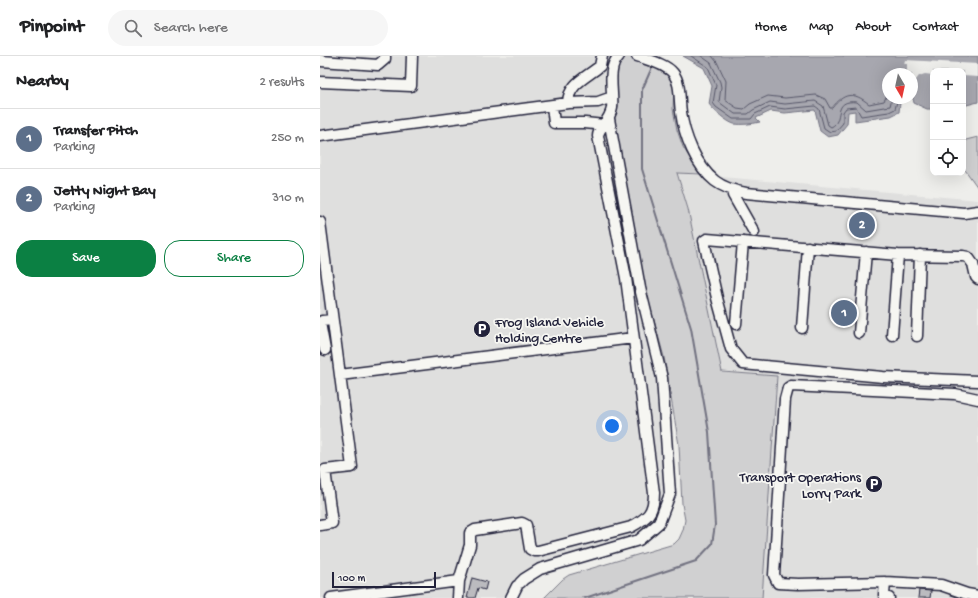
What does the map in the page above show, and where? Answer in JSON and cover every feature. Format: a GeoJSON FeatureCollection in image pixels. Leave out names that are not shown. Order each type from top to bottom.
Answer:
{"type":"FeatureCollection","features":[{"type":"Feature","properties":{"kind":"street"},"geometry":{"type":"LineString","coordinates":[[320,60],[378,65],[385,59],[385,56]]}},
{"type":"Feature","properties":{"kind":"street"},"geometry":{"type":"LineString","coordinates":[[320,82],[411,86],[412,56]]}},
{"type":"Feature","properties":{"kind":"street"},"geometry":{"type":"LineString","coordinates":[[568,103],[568,95],[574,85],[600,66],[602,56]]}},
{"type":"Feature","properties":{"kind":"street"},"geometry":{"type":"LineString","coordinates":[[458,598],[459,581],[470,546],[470,533],[475,530],[522,523],[526,525],[528,545],[530,549],[536,552],[630,527],[648,515],[654,502],[626,278],[598,136],[598,132],[606,122],[612,109],[613,66],[619,56]]}},
{"type":"Feature","properties":{"kind":"street"},"geometry":{"type":"LineString","coordinates":[[638,56],[672,72],[678,85],[684,129],[691,148],[708,174],[715,181],[733,190],[746,193],[964,213],[978,211]]}},
{"type":"Feature","properties":{"kind":"street"},"geometry":{"type":"LineString","coordinates":[[320,136],[568,103],[598,102],[612,97]]}},
{"type":"Feature","properties":{"kind":"street"},"geometry":{"type":"LineString","coordinates":[[552,106],[554,123],[606,122]]}},
{"type":"Feature","properties":{"kind":"street"},"geometry":{"type":"LineString","coordinates":[[511,598],[524,579],[540,569],[640,540],[659,523],[670,494],[662,378],[640,288],[606,122]]}},
{"type":"Feature","properties":{"kind":"street"},"geometry":{"type":"LineString","coordinates":[[733,190],[733,195],[754,232]]}},
{"type":"Feature","properties":{"kind":"street"},"geometry":{"type":"LineString","coordinates":[[320,222],[324,278],[332,320],[352,467],[325,470],[332,523],[320,525]]}},
{"type":"Feature","properties":{"kind":"street"},"geometry":{"type":"LineString","coordinates":[[978,278],[976,277],[973,264],[968,257],[963,256],[898,255],[707,238],[704,241],[717,298],[731,349],[743,364],[883,377],[978,381]]}},
{"type":"Feature","properties":{"kind":"street"},"geometry":{"type":"LineString","coordinates":[[736,324],[743,242]]}},
{"type":"Feature","properties":{"kind":"street"},"geometry":{"type":"LineString","coordinates":[[802,328],[808,247]]}},
{"type":"Feature","properties":{"kind":"street"},"geometry":{"type":"LineString","coordinates":[[859,333],[866,252]]}},
{"type":"Feature","properties":{"kind":"street"},"geometry":{"type":"LineString","coordinates":[[892,335],[898,255]]}},
{"type":"Feature","properties":{"kind":"street"},"geometry":{"type":"LineString","coordinates":[[917,336],[920,255]]}},
{"type":"Feature","properties":{"kind":"street"},"geometry":{"type":"LineString","coordinates":[[325,350],[320,323],[322,321],[332,320]]}},
{"type":"Feature","properties":{"kind":"street"},"geometry":{"type":"LineString","coordinates":[[340,375],[633,338]]}},
{"type":"Feature","properties":{"kind":"street"},"geometry":{"type":"LineString","coordinates":[[978,399],[955,394],[898,390],[791,386],[788,388],[785,399],[774,575],[778,583],[885,582],[941,585],[967,594],[978,596]]}},
{"type":"Feature","properties":{"kind":"street"},"geometry":{"type":"LineString","coordinates":[[536,552],[540,569]]}},
{"type":"Feature","properties":{"kind":"street"},"geometry":{"type":"LineString","coordinates":[[331,598],[459,581]]}},
{"type":"Feature","properties":{"kind":"street"},"geometry":{"type":"LineString","coordinates":[[885,582],[884,597],[888,598]]}},
{"type":"Feature","properties":{"kind":"street"},"geometry":{"type":"LineString","coordinates":[[954,598],[967,594]]}},
{"type":"Feature","properties":{"kind":"shaded area","name":"Frog Island Vehicle Holding Centre"},"geometry":{"type":"Polygon","coordinates":[[[320,56],[610,56],[607,112],[659,379],[666,496],[652,525],[635,535],[535,565],[510,586],[505,598],[320,598],[320,56]]]}},
{"type":"Feature","properties":{"kind":"shaded area"},"geometry":{"type":"Polygon","coordinates":[[[623,56],[630,56],[663,69],[670,75],[674,86],[673,109],[677,130],[683,147],[700,174],[677,173],[688,209],[722,372],[777,376],[762,598],[544,598],[569,575],[674,544],[679,539],[685,520],[682,504],[679,445],[664,357],[643,280],[615,122],[612,79],[623,56]]]}},
{"type":"Feature","properties":{"kind":"shaded area"},"geometry":{"type":"Polygon","coordinates":[[[978,137],[978,188],[966,171],[966,140],[978,137]]]}},
{"type":"Feature","properties":{"kind":"shaded area"},"geometry":{"type":"Polygon","coordinates":[[[677,173],[978,200],[978,598],[762,598],[777,376],[722,372],[688,209],[677,173]]]}},
{"type":"Feature","properties":{"kind":"water"},"geometry":{"type":"Polygon","coordinates":[[[683,56],[978,56],[978,102],[966,105],[966,68],[930,68],[930,109],[927,109],[916,104],[918,104],[918,68],[882,68],[882,104],[900,104],[899,112],[891,116],[855,121],[855,111],[848,112],[847,124],[838,135],[828,137],[820,131],[815,110],[785,113],[771,111],[756,118],[760,122],[747,124],[734,124],[728,121],[720,116],[709,104],[712,86],[704,68],[683,56]]]}},
{"type":"Feature","properties":{"kind":"pier"},"geometry":{"type":"Polygon","coordinates":[[[905,60],[978,64],[978,77],[966,76],[966,68],[930,68],[930,75],[925,74],[918,77],[918,68],[907,68],[907,64],[904,64],[905,60]]]}},
{"type":"Feature","properties":{"kind":"building"},"geometry":{"type":"Polygon","coordinates":[[[472,578],[487,582],[485,590],[478,588],[475,598],[467,598],[472,578]]]}},
{"type":"Feature","properties":{"kind":"building"},"geometry":{"type":"Polygon","coordinates":[[[919,590],[931,591],[930,598],[918,598],[919,590]]]}},
{"type":"Feature","properties":{"kind":"waterway"},"geometry":{"type":"LineString","coordinates":[[585,598],[696,561],[712,544],[715,525],[709,432],[691,328],[642,169],[642,90],[653,65]]}},
{"type":"Feature","properties":{"kind":"place","name":"Jetty Night Bay"},"geometry":{"type":"Point","coordinates":[862,225]}},
{"type":"Feature","properties":{"kind":"place","name":"Transfer Pitch"},"geometry":{"type":"Point","coordinates":[844,313]}},
{"type":"Feature","properties":{"kind":"place","name":"Frog Island Vehicle Holding Centre"},"geometry":{"type":"Point","coordinates":[482,329]}},
{"type":"Feature","properties":{"kind":"place","name":"Transport Operations Lorry Park"},"geometry":{"type":"Point","coordinates":[874,484]}}]}
